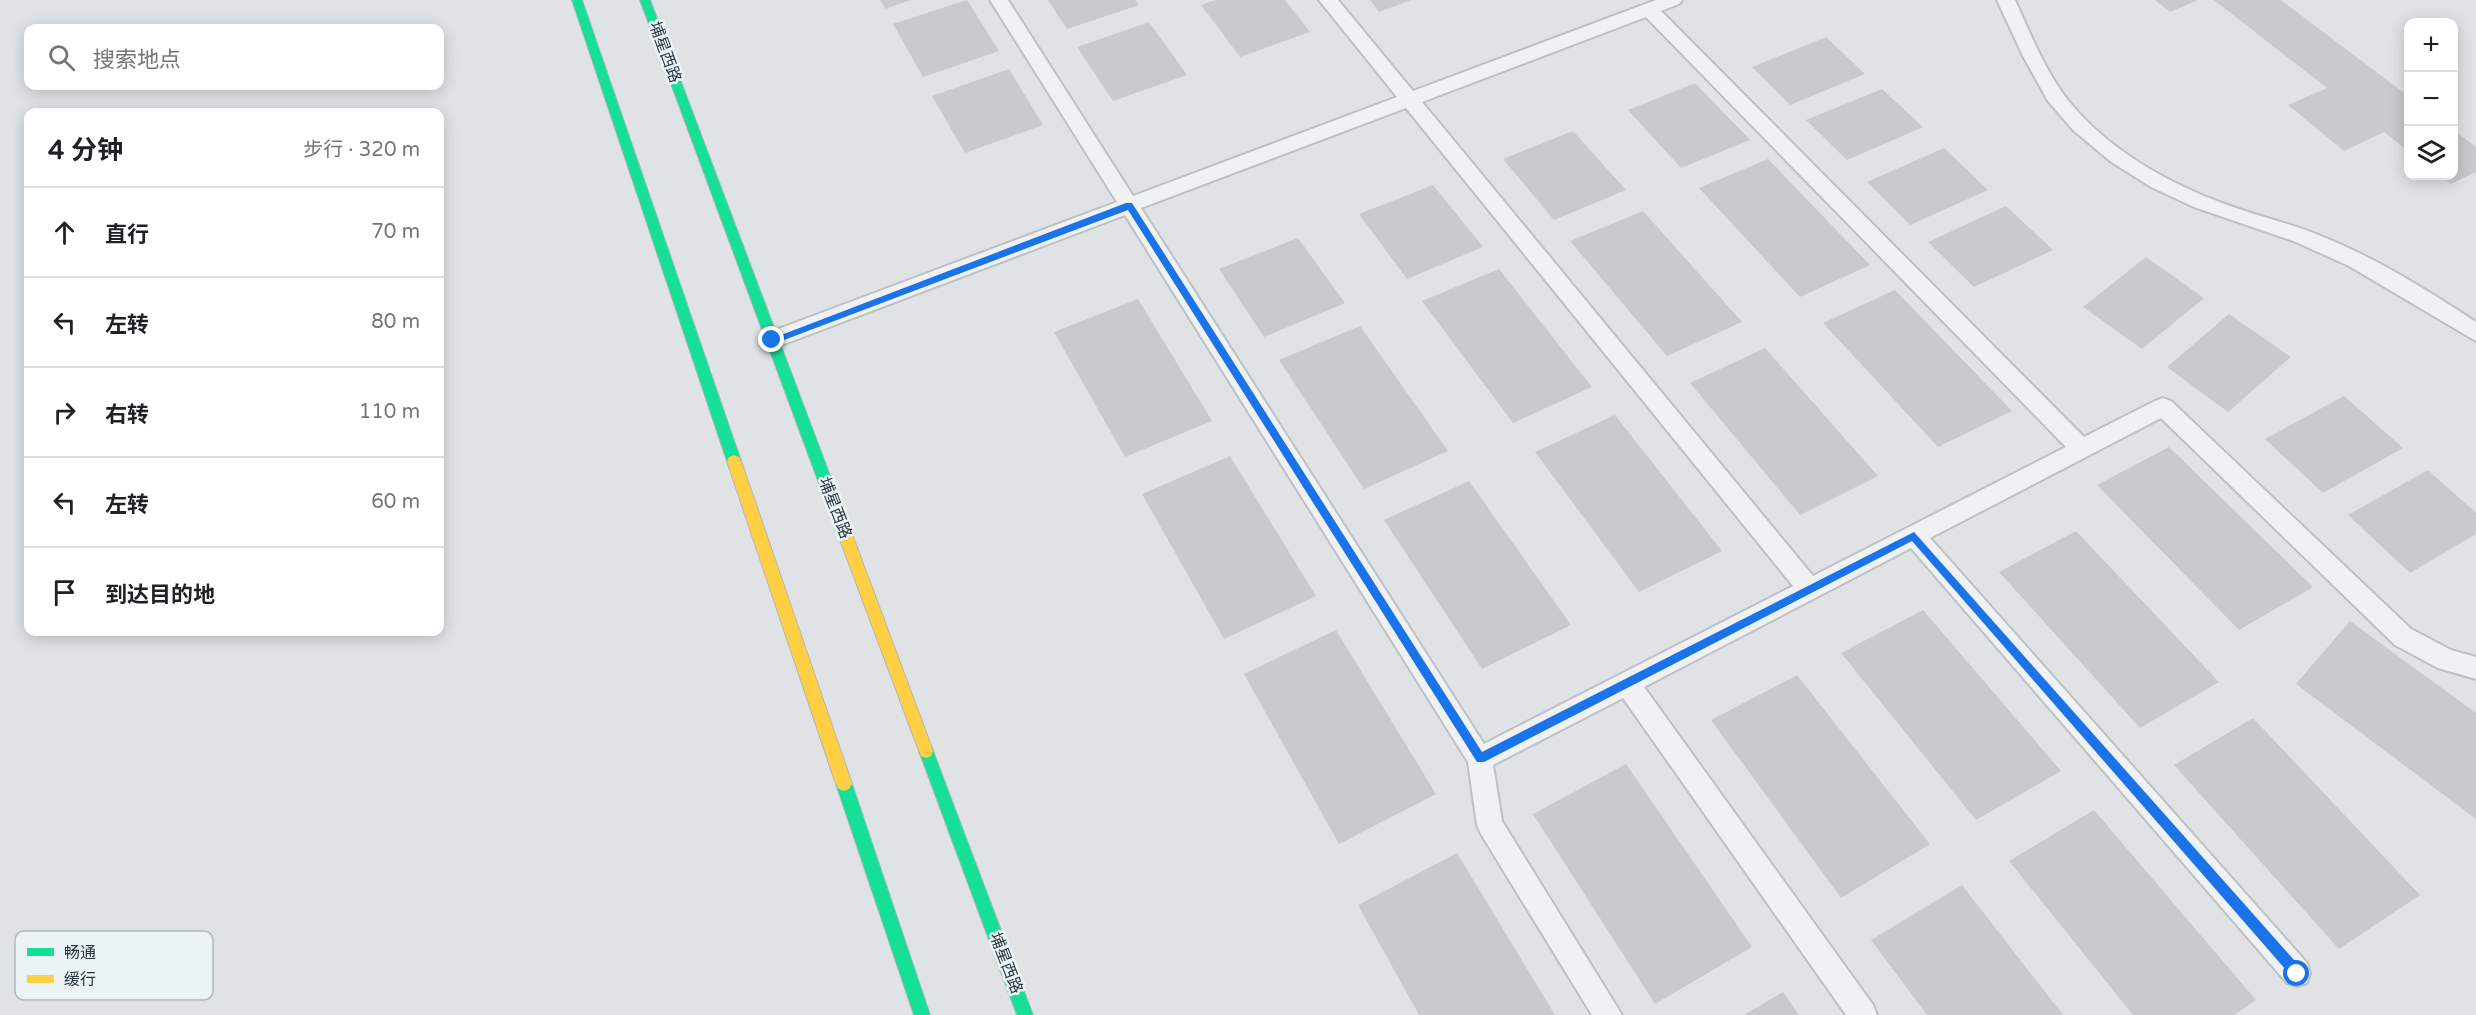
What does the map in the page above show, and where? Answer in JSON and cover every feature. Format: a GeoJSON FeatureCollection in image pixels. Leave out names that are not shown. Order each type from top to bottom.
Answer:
{"type":"FeatureCollection","features":[{"type":"Feature","properties":{"kind":"highway"},"geometry":{"type":"LineString","coordinates":[[577,0],[922,1015]]}},
{"type":"Feature","properties":{"kind":"highway","name":"埔星西路"},"geometry":{"type":"LineString","coordinates":[[645,0],[1025,1015]]}},
{"type":"Feature","properties":{"kind":"lane"},"geometry":{"type":"LineString","coordinates":[[999,0],[1480,759],[1490,825],[1608,1015]]}},
{"type":"Feature","properties":{"kind":"lane"},"geometry":{"type":"LineString","coordinates":[[1328,0],[1809,590]]}},
{"type":"Feature","properties":{"kind":"lane"},"geometry":{"type":"LineString","coordinates":[[772,340],[1129,206],[1624,8],[1648,9],[1673,0]]}},
{"type":"Feature","properties":{"kind":"lane"},"geometry":{"type":"LineString","coordinates":[[2006,0],[2039,66],[2064,108],[2105,148],[2159,183],[2223,211],[2314,241],[2404,285],[2476,333]]}},
{"type":"Feature","properties":{"kind":"lane"},"geometry":{"type":"LineString","coordinates":[[1648,9],[2082,449]]}},
{"type":"Feature","properties":{"kind":"lane"},"geometry":{"type":"LineString","coordinates":[[1480,759],[2163,407],[2403,638],[2446,660],[2476,668]]}},
{"type":"Feature","properties":{"kind":"lane"},"geometry":{"type":"LineString","coordinates":[[1914,536],[2297,974]]}},
{"type":"Feature","properties":{"kind":"lane"},"geometry":{"type":"LineString","coordinates":[[1627,683],[1863,1015]]}},
{"type":"Feature","properties":{"kind":"building"},"geometry":{"type":"Polygon","coordinates":[[[880,0],[911,0],[885,9],[880,0]]]}},
{"type":"Feature","properties":{"kind":"building"},"geometry":{"type":"Polygon","coordinates":[[[967,0],[999,51],[923,77],[893,24],[967,0]]]}},
{"type":"Feature","properties":{"kind":"building"},"geometry":{"type":"Polygon","coordinates":[[[1048,0],[1135,0],[1139,5],[1067,29],[1048,0]]]}},
{"type":"Feature","properties":{"kind":"building"},"geometry":{"type":"Polygon","coordinates":[[[1216,0],[1285,0],[1310,32],[1240,57],[1201,5],[1216,0]]]}},
{"type":"Feature","properties":{"kind":"building"},"geometry":{"type":"Polygon","coordinates":[[[1370,0],[1411,0],[1379,12],[1370,0]]]}},
{"type":"Feature","properties":{"kind":"building"},"geometry":{"type":"Polygon","coordinates":[[[2155,0],[2198,0],[2170,12],[2155,0]]]}},
{"type":"Feature","properties":{"kind":"building"},"geometry":{"type":"Polygon","coordinates":[[[2214,0],[2281,0],[2404,93],[2404,148],[2384,132],[2344,151],[2288,105],[2327,88],[2214,0]]]}},
{"type":"Feature","properties":{"kind":"building"},"geometry":{"type":"Polygon","coordinates":[[[1149,22],[1187,75],[1113,101],[1077,47],[1149,22]]]}},
{"type":"Feature","properties":{"kind":"building"},"geometry":{"type":"Polygon","coordinates":[[[1826,37],[1865,74],[1790,105],[1752,67],[1826,37]]]}},
{"type":"Feature","properties":{"kind":"building"},"geometry":{"type":"Polygon","coordinates":[[[1009,69],[1043,125],[965,153],[932,96],[1009,69]]]}},
{"type":"Feature","properties":{"kind":"building"},"geometry":{"type":"Polygon","coordinates":[[[1695,83],[1750,140],[1681,168],[1628,110],[1695,83]]]}},
{"type":"Feature","properties":{"kind":"building"},"geometry":{"type":"Polygon","coordinates":[[[1882,89],[1923,127],[1847,160],[1806,120],[1882,89]]]}},
{"type":"Feature","properties":{"kind":"building"},"geometry":{"type":"Polygon","coordinates":[[[1573,131],[1626,190],[1554,220],[1503,159],[1573,131]]]}},
{"type":"Feature","properties":{"kind":"building"},"geometry":{"type":"Polygon","coordinates":[[[2458,133],[2476,147],[2476,172],[2451,184],[2446,180],[2458,180],[2458,133]]]}},
{"type":"Feature","properties":{"kind":"building"},"geometry":{"type":"Polygon","coordinates":[[[1944,148],[1988,190],[1910,225],[1867,182],[1944,148]]]}},
{"type":"Feature","properties":{"kind":"building"},"geometry":{"type":"Polygon","coordinates":[[[1768,159],[1870,265],[1800,297],[1699,188],[1768,159]]]}},
{"type":"Feature","properties":{"kind":"building"},"geometry":{"type":"Polygon","coordinates":[[[1433,185],[1483,247],[1407,279],[1359,214],[1433,185]]]}},
{"type":"Feature","properties":{"kind":"building"},"geometry":{"type":"Polygon","coordinates":[[[2006,206],[2053,250],[1974,287],[1928,242],[2006,206]]]}},
{"type":"Feature","properties":{"kind":"building"},"geometry":{"type":"Polygon","coordinates":[[[1643,211],[1742,322],[1667,356],[1570,241],[1643,211]]]}},
{"type":"Feature","properties":{"kind":"building"},"geometry":{"type":"Polygon","coordinates":[[[1298,238],[1345,303],[1264,337],[1219,269],[1298,238]]]}},
{"type":"Feature","properties":{"kind":"building"},"geometry":{"type":"Polygon","coordinates":[[[2146,257],[2204,298],[2142,349],[2083,307],[2146,257]]]}},
{"type":"Feature","properties":{"kind":"building"},"geometry":{"type":"Polygon","coordinates":[[[1499,269],[1592,387],[1513,423],[1422,301],[1499,269]]]}},
{"type":"Feature","properties":{"kind":"building"},"geometry":{"type":"Polygon","coordinates":[[[1895,290],[2012,411],[1938,447],[1823,323],[1895,290]]]}},
{"type":"Feature","properties":{"kind":"building"},"geometry":{"type":"Polygon","coordinates":[[[1138,299],[1212,421],[1125,457],[1054,332],[1138,299]]]}},
{"type":"Feature","properties":{"kind":"building"},"geometry":{"type":"Polygon","coordinates":[[[2229,314],[2291,357],[2228,412],[2167,367],[2229,314]]]}},
{"type":"Feature","properties":{"kind":"building"},"geometry":{"type":"Polygon","coordinates":[[[1360,326],[1448,451],[1364,489],[1279,360],[1360,326]]]}},
{"type":"Feature","properties":{"kind":"building"},"geometry":{"type":"Polygon","coordinates":[[[1765,348],[1878,476],[1800,515],[1690,383],[1765,348]]]}},
{"type":"Feature","properties":{"kind":"building"},"geometry":{"type":"Polygon","coordinates":[[[2344,396],[2403,448],[2323,493],[2265,439],[2344,396]]]}},
{"type":"Feature","properties":{"kind":"building"},"geometry":{"type":"Polygon","coordinates":[[[1615,415],[1722,551],[1639,592],[1535,452],[1615,415]]]}},
{"type":"Feature","properties":{"kind":"building"},"geometry":{"type":"Polygon","coordinates":[[[2169,447],[2313,587],[2239,630],[2097,485],[2169,447]]]}},
{"type":"Feature","properties":{"kind":"building"},"geometry":{"type":"Polygon","coordinates":[[[1230,456],[1316,596],[1224,639],[1142,494],[1230,456]]]}},
{"type":"Feature","properties":{"kind":"building"},"geometry":{"type":"Polygon","coordinates":[[[2428,470],[2476,513],[2476,534],[2410,573],[2348,515],[2428,470]]]}},
{"type":"Feature","properties":{"kind":"building"},"geometry":{"type":"Polygon","coordinates":[[[1469,481],[1571,625],[1482,669],[1384,520],[1469,481]]]}},
{"type":"Feature","properties":{"kind":"building"},"geometry":{"type":"Polygon","coordinates":[[[2076,531],[2219,682],[2140,728],[1999,572],[2076,531]]]}},
{"type":"Feature","properties":{"kind":"building"},"geometry":{"type":"Polygon","coordinates":[[[1923,610],[2061,771],[1976,820],[1841,653],[1923,610]]]}},
{"type":"Feature","properties":{"kind":"building"},"geometry":{"type":"Polygon","coordinates":[[[2350,621],[2476,713],[2476,819],[2296,684],[2350,621]]]}},
{"type":"Feature","properties":{"kind":"building"},"geometry":{"type":"Polygon","coordinates":[[[1336,630],[1436,794],[1339,844],[1244,674],[1336,630]]]}},
{"type":"Feature","properties":{"kind":"building"},"geometry":{"type":"Polygon","coordinates":[[[1797,675],[1930,844],[1841,898],[1711,720],[1797,675]]]}},
{"type":"Feature","properties":{"kind":"building"},"geometry":{"type":"Polygon","coordinates":[[[2253,718],[2420,895],[2339,949],[2174,765],[2253,718]]]}},
{"type":"Feature","properties":{"kind":"building"},"geometry":{"type":"Polygon","coordinates":[[[1626,764],[1752,947],[1655,1004],[1533,814],[1626,764]]]}},
{"type":"Feature","properties":{"kind":"building"},"geometry":{"type":"Polygon","coordinates":[[[2094,810],[2256,1000],[2234,1015],[2133,1015],[2009,861],[2094,810]]]}},
{"type":"Feature","properties":{"kind":"building"},"geometry":{"type":"Polygon","coordinates":[[[1457,853],[1555,1015],[1419,1015],[1358,905],[1457,853]]]}},
{"type":"Feature","properties":{"kind":"building"},"geometry":{"type":"Polygon","coordinates":[[[1962,885],[2063,1015],[1927,1015],[1871,940],[1962,885]]]}},
{"type":"Feature","properties":{"kind":"building"},"geometry":{"type":"Polygon","coordinates":[[[1783,992],[1799,1015],[1744,1015],[1783,992]]]}},
{"type":"Feature","properties":{"kind":"traffic: fast"},"geometry":{"type":"LineString","coordinates":[[577,0],[734,461]]}},
{"type":"Feature","properties":{"kind":"traffic: fast"},"geometry":{"type":"LineString","coordinates":[[645,0],[827,486]]}},
{"type":"Feature","properties":{"kind":"traffic: fast"},"geometry":{"type":"LineString","coordinates":[[926,751],[1025,1015]]}},
{"type":"Feature","properties":{"kind":"traffic: fast"},"geometry":{"type":"LineString","coordinates":[[844,784],[922,1015]]}},
{"type":"Feature","properties":{"kind":"traffic: slow"},"geometry":{"type":"LineString","coordinates":[[734,461],[844,784]]}},
{"type":"Feature","properties":{"kind":"traffic: slow"},"geometry":{"type":"LineString","coordinates":[[827,486],[926,751]]}},
{"type":"Feature","properties":{"kind":"route"},"geometry":{"type":"LineString","coordinates":[[772,340],[1129,206],[1480,759],[1914,536],[2297,974]]}}]}
